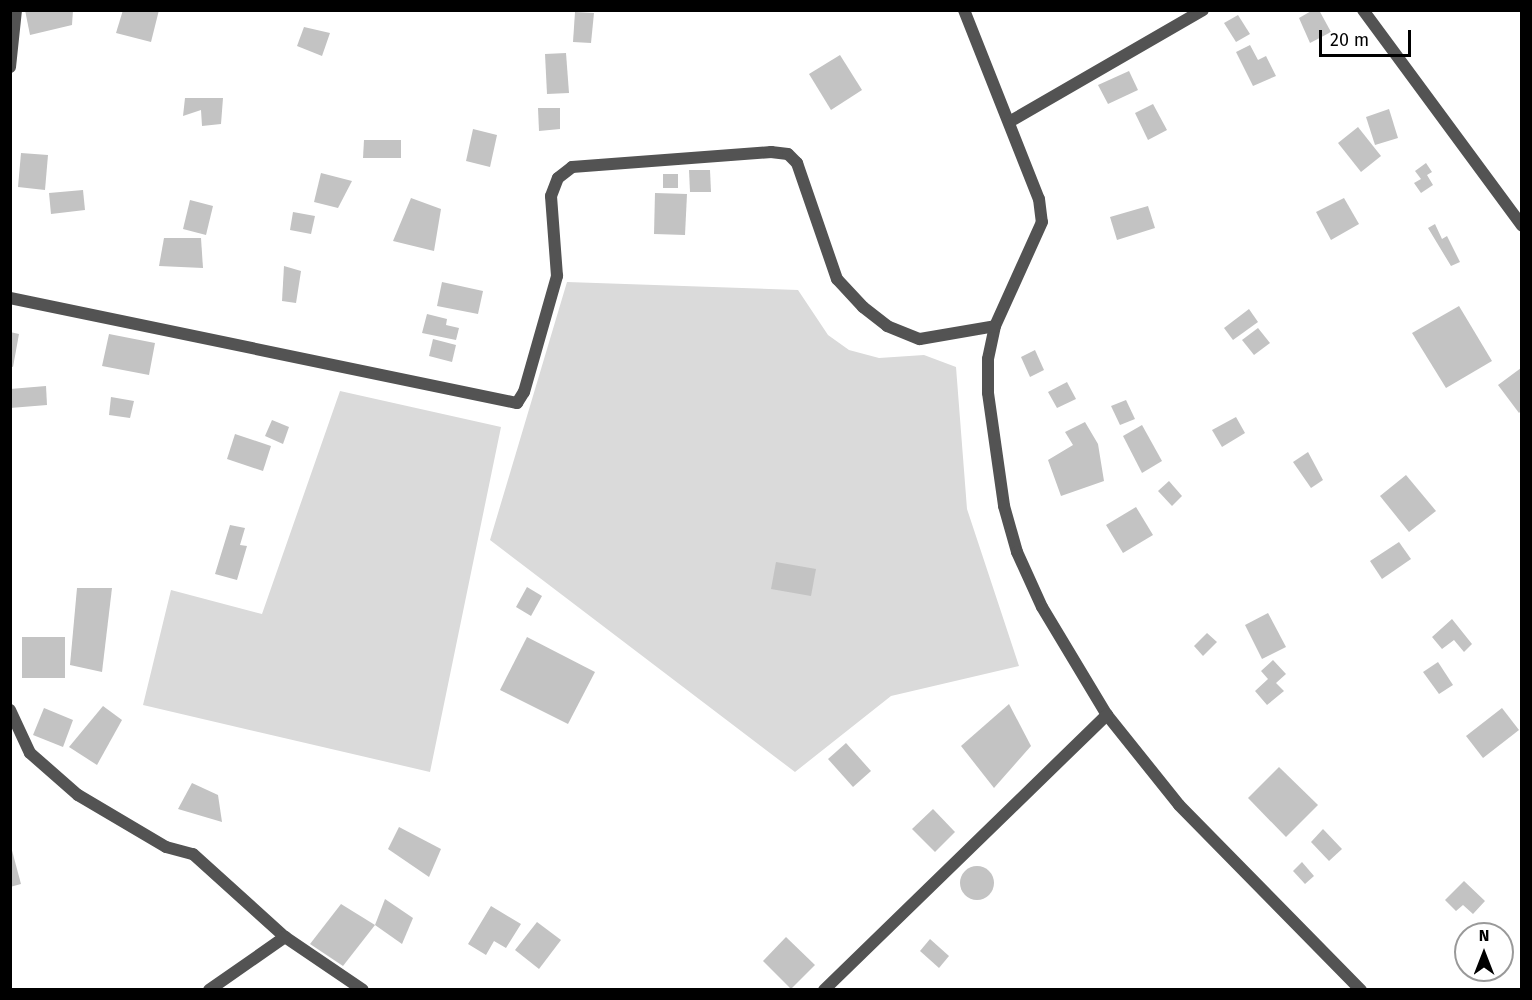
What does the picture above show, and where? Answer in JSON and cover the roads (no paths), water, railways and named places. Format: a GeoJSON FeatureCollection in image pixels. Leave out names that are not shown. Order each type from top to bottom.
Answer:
{"type":"FeatureCollection","features":[{"type":"Feature","properties":{"kind":"street"},"geometry":{"type":"LineString","coordinates":[[10,67],[16,10]]}},
{"type":"Feature","properties":{"kind":"street"},"geometry":{"type":"LineString","coordinates":[[964,10],[1039,199],[1042,222],[995,326],[988,359],[988,393],[1004,506],[1017,552],[1042,607],[1107,715],[1179,805],[1361,990]]}},
{"type":"Feature","properties":{"kind":"street"},"geometry":{"type":"LineString","coordinates":[[1009,122],[1203,10]]}},
{"type":"Feature","properties":{"kind":"street"},"geometry":{"type":"LineString","coordinates":[[1363,10],[1521,226]]}},
{"type":"Feature","properties":{"kind":"street"},"geometry":{"type":"LineString","coordinates":[[10,298],[507,404],[517,403],[524,392],[557,276],[551,196],[558,178],[573,166],[771,152],[788,154],[797,164],[837,279],[863,307],[887,326],[920,339],[995,326]]}},
{"type":"Feature","properties":{"kind":"street"},"geometry":{"type":"LineString","coordinates":[[10,710],[30,753],[78,795],[166,847],[193,854],[285,937],[363,990]]}},
{"type":"Feature","properties":{"kind":"street"},"geometry":{"type":"LineString","coordinates":[[824,990],[1107,715]]}},
{"type":"Feature","properties":{"kind":"street"},"geometry":{"type":"LineString","coordinates":[[209,990],[285,937]]}}]}
